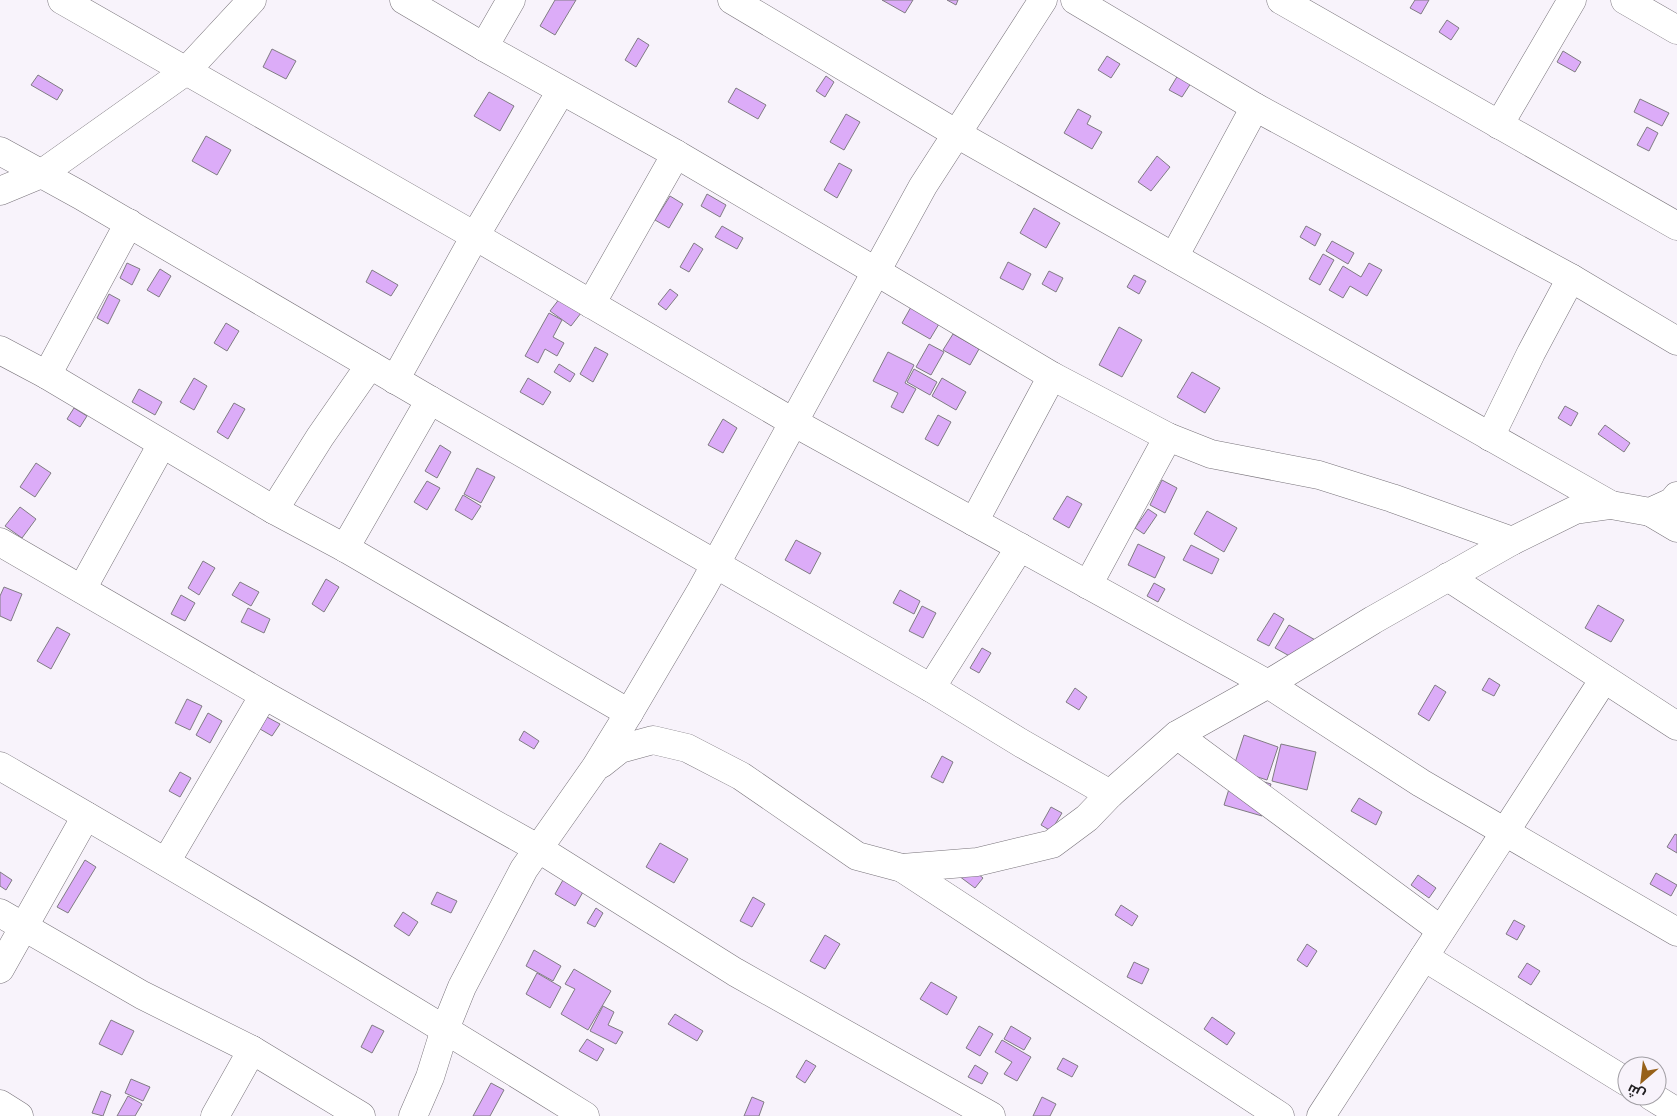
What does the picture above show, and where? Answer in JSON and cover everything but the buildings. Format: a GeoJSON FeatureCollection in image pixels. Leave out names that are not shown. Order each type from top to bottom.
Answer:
{"type":"FeatureCollection","features":[{"type":"Feature","properties":{"kind":"street"},"geometry":{"type":"LineString","coordinates":[[62,0],[794,422],[1268,684],[1422,783],[1677,932]]}},
{"type":"Feature","properties":{"kind":"street"},"geometry":{"type":"LineString","coordinates":[[0,191],[41,174],[186,71],[252,0]]}},
{"type":"Feature","properties":{"kind":"street"},"geometry":{"type":"LineString","coordinates":[[404,0],[561,91],[578,98],[676,154],[1052,376],[1168,437],[1211,454],[1319,475],[1392,498],[1512,541]]}},
{"type":"Feature","properties":{"kind":"street"},"geometry":{"type":"LineString","coordinates":[[484,47],[512,0]]}},
{"type":"Feature","properties":{"kind":"street"},"geometry":{"type":"LineString","coordinates":[[732,0],[957,134],[1611,505]]}},
{"type":"Feature","properties":{"kind":"street"},"geometry":{"type":"LineString","coordinates":[[413,1116],[430,1076],[445,1029],[462,987],[524,869],[595,768],[629,713],[715,565],[923,186],[1043,0]]}},
{"type":"Feature","properties":{"kind":"street"},"geometry":{"type":"LineString","coordinates":[[1075,0],[1255,107],[1571,278],[1677,341]]}},
{"type":"Feature","properties":{"kind":"street"},"geometry":{"type":"LineString","coordinates":[[1498,125],[1572,0]]}},
{"type":"Feature","properties":{"kind":"street"},"geometry":{"type":"LineString","coordinates":[[1625,0],[1677,30]]}},
{"type":"Feature","properties":{"kind":"street"},"geometry":{"type":"LineString","coordinates":[[1293,3],[1498,125],[1677,226]]}},
{"type":"Feature","properties":{"kind":"street"},"geometry":{"type":"LineString","coordinates":[[395,380],[474,236],[561,91]]}},
{"type":"Feature","properties":{"kind":"street"},"geometry":{"type":"LineString","coordinates":[[1174,257],[1255,107]]}},
{"type":"Feature","properties":{"kind":"street"},"geometry":{"type":"LineString","coordinates":[[0,151],[931,688],[1110,794]]}},
{"type":"Feature","properties":{"kind":"street"},"geometry":{"type":"LineString","coordinates":[[591,304],[676,154]]}},
{"type":"Feature","properties":{"kind":"street"},"geometry":{"type":"LineString","coordinates":[[46,375],[128,224]]}},
{"type":"Feature","properties":{"kind":"street"},"geometry":{"type":"LineString","coordinates":[[1490,437],[1531,353],[1571,278]]}},
{"type":"Feature","properties":{"kind":"street"},"geometry":{"type":"LineString","coordinates":[[0,350],[46,375],[274,510],[345,548],[629,713]]}},
{"type":"Feature","properties":{"kind":"street"},"geometry":{"type":"LineString","coordinates":[[274,510],[320,437],[370,365]]}},
{"type":"Feature","properties":{"kind":"street"},"geometry":{"type":"LineString","coordinates":[[974,522],[1052,376]]}},
{"type":"Feature","properties":{"kind":"street"},"geometry":{"type":"LineString","coordinates":[[345,548],[430,400]]}},
{"type":"Feature","properties":{"kind":"street"},"geometry":{"type":"LineString","coordinates":[[1088,584],[1168,437]]}},
{"type":"Feature","properties":{"kind":"street"},"geometry":{"type":"LineString","coordinates":[[82,589],[162,444]]}},
{"type":"Feature","properties":{"kind":"street"},"geometry":{"type":"LineString","coordinates":[[1650,512],[1672,502],[1677,496]]}},
{"type":"Feature","properties":{"kind":"street"},"geometry":{"type":"LineString","coordinates":[[902,868],[977,862],[1052,844],[1087,818],[1110,794],[1177,735],[1268,684],[1448,577],[1512,541],[1575,510],[1611,505],[1650,512],[1677,528]]}},
{"type":"Feature","properties":{"kind":"street"},"geometry":{"type":"LineString","coordinates":[[0,542],[264,695],[539,849],[735,972],[977,1113]]}},
{"type":"Feature","properties":{"kind":"street"},"geometry":{"type":"LineString","coordinates":[[931,688],[1020,547]]}},
{"type":"Feature","properties":{"kind":"street"},"geometry":{"type":"LineString","coordinates":[[1448,577],[1677,726]]}},
{"type":"Feature","properties":{"kind":"street"},"geometry":{"type":"LineString","coordinates":[[1331,1113],[1424,957],[1604,679]]}},
{"type":"Feature","properties":{"kind":"street"},"geometry":{"type":"LineString","coordinates":[[166,862],[264,695]]}},
{"type":"Feature","properties":{"kind":"street"},"geometry":{"type":"LineString","coordinates":[[1177,735],[1441,930]]}},
{"type":"Feature","properties":{"kind":"street"},"geometry":{"type":"LineString","coordinates":[[595,768],[620,749],[653,740],[688,748],[741,776],[857,856],[902,868],[1280,1116]]}},
{"type":"Feature","properties":{"kind":"street"},"geometry":{"type":"LineString","coordinates":[[0,766],[166,862],[445,1029],[585,1116]]}},
{"type":"Feature","properties":{"kind":"street"},"geometry":{"type":"LineString","coordinates":[[0,970],[86,816]]}},
{"type":"Feature","properties":{"kind":"street"},"geometry":{"type":"LineString","coordinates":[[0,914],[142,994],[252,1050],[361,1116]]}},
{"type":"Feature","properties":{"kind":"street"},"geometry":{"type":"LineString","coordinates":[[1424,957],[1617,1076]]}},
{"type":"Feature","properties":{"kind":"street"},"geometry":{"type":"LineString","coordinates":[[215,1116],[252,1050]]}},
{"type":"Feature","properties":{"kind":"street"},"geometry":{"type":"LineString","coordinates":[[0,1104],[20,1116]]}}]}
